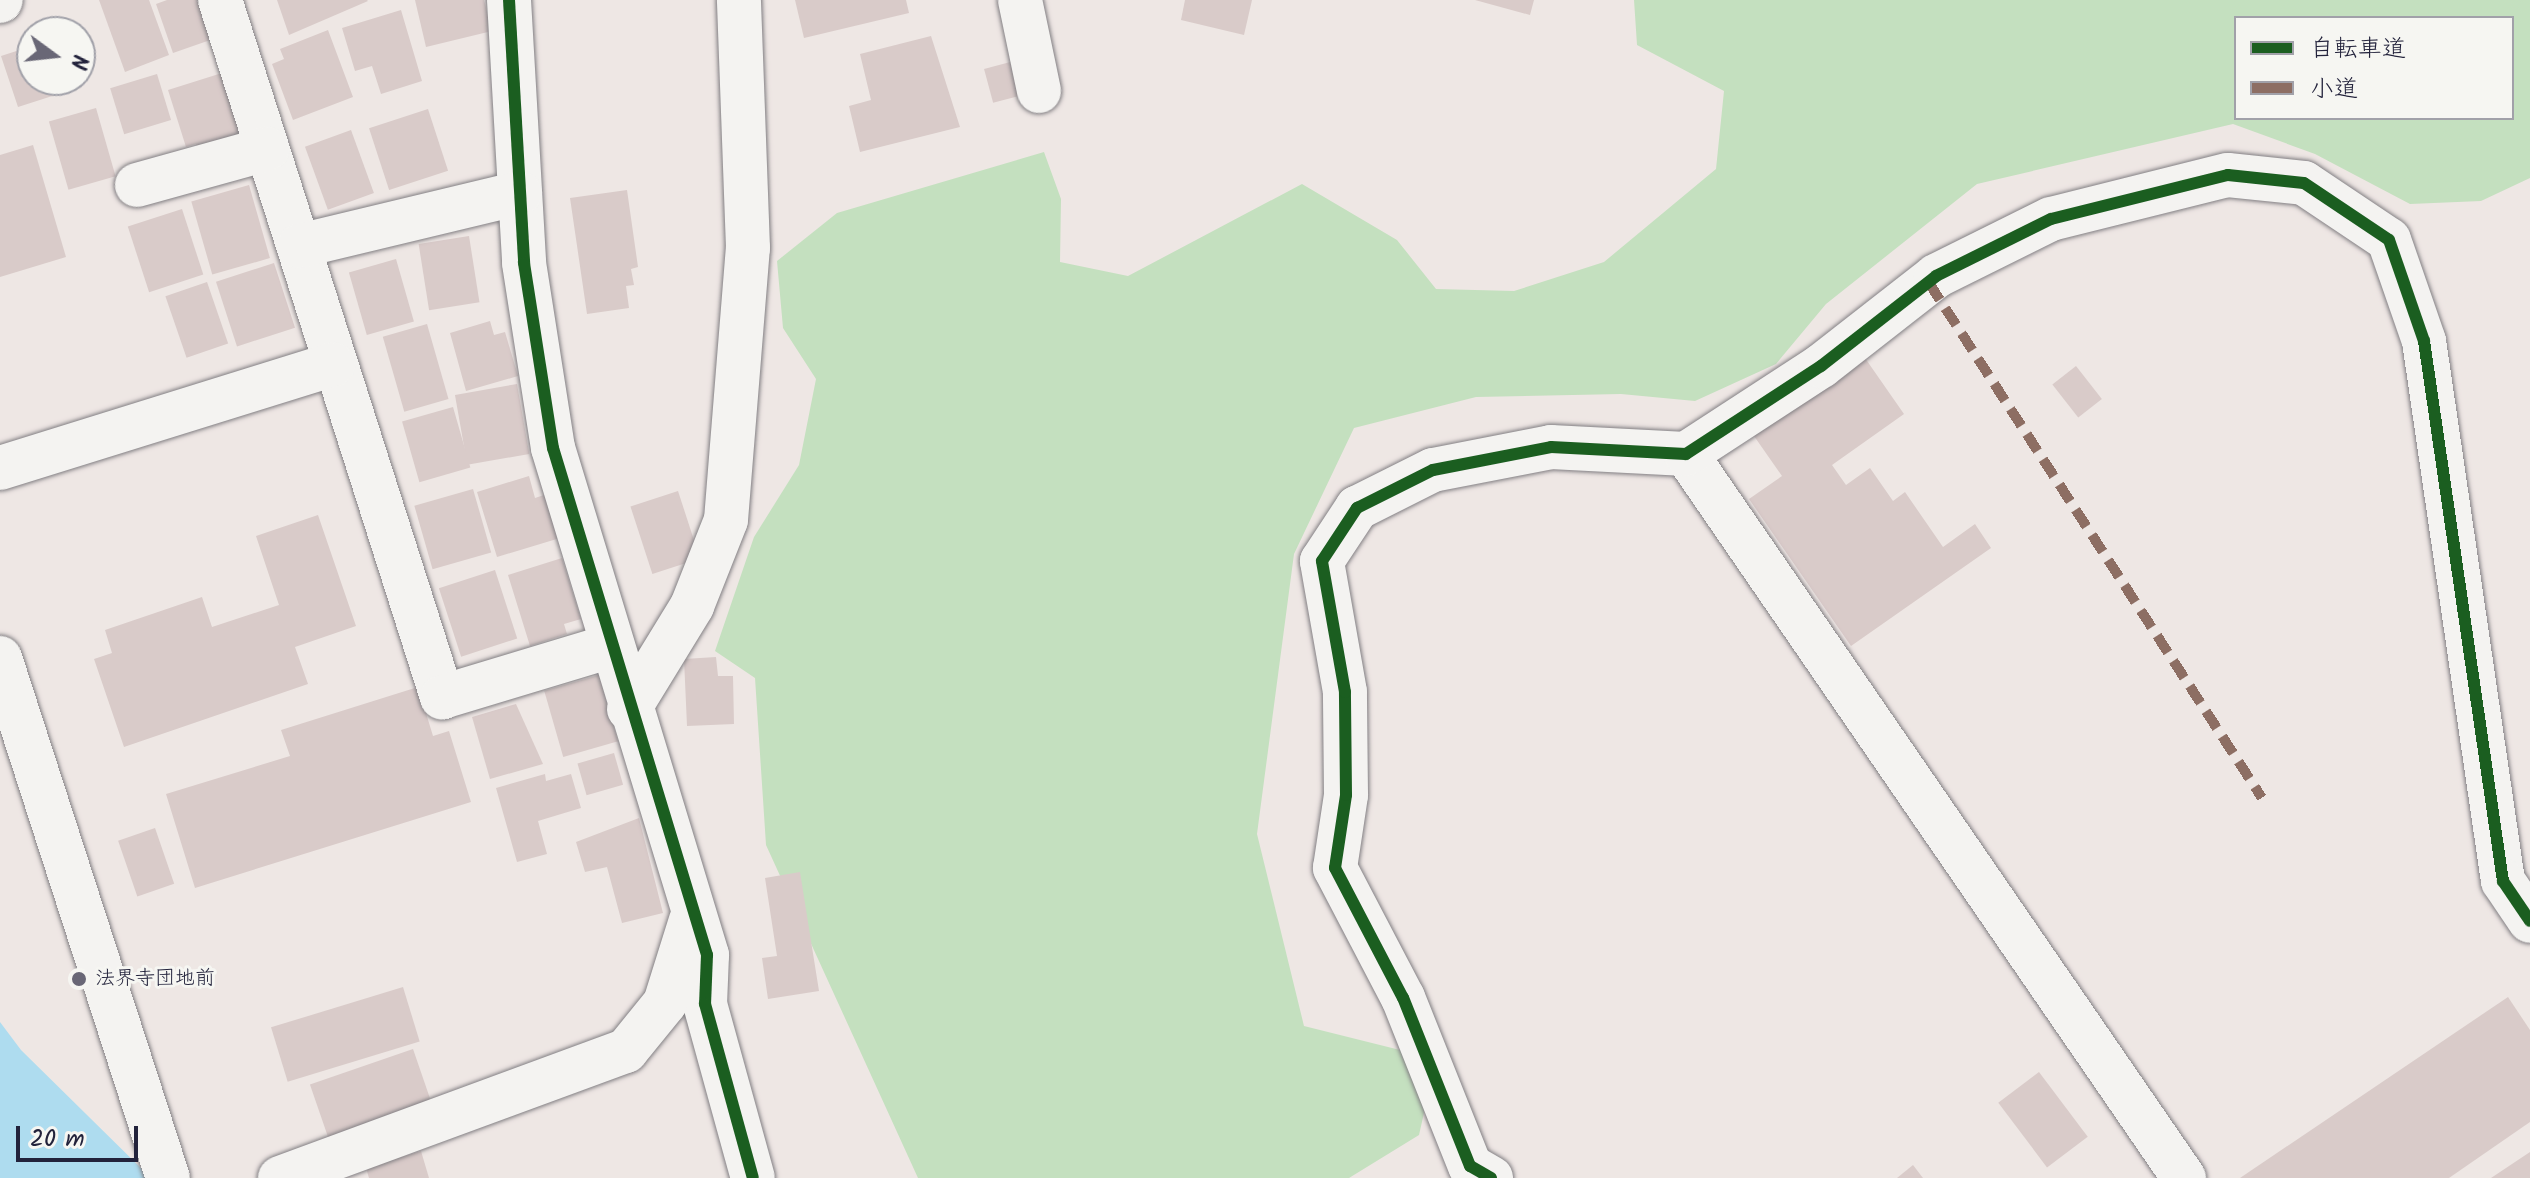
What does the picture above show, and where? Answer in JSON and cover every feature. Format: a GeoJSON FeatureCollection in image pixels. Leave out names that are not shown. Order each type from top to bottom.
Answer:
{"type":"FeatureCollection","features":[{"type":"Feature","properties":{"kind":"main road"},"geometry":{"type":"LineString","coordinates":[[220,0],[299,246],[333,364],[442,697],[608,647]]}},
{"type":"Feature","properties":{"kind":"main road"},"geometry":{"type":"LineString","coordinates":[[509,0],[520,193],[553,448],[608,647],[691,920],[707,955],[705,1004],[753,1178]]}},
{"type":"Feature","properties":{"kind":"main road"},"geometry":{"type":"LineString","coordinates":[[629,709],[692,606],[726,520],[748,248],[739,0]]}},
{"type":"Feature","properties":{"kind":"main road"},"geometry":{"type":"LineString","coordinates":[[1020,0],[1039,91]]}},
{"type":"Feature","properties":{"kind":"main road"},"geometry":{"type":"LineString","coordinates":[[137,185],[267,149]]}},
{"type":"Feature","properties":{"kind":"main road"},"geometry":{"type":"LineString","coordinates":[[1491,1178],[1470,1166],[1403,998],[1335,868],[1346,795],[1345,692],[1322,561],[1357,508],[1433,470],[1551,447],[1686,454],[1821,366],[1936,276],[2051,219],[2228,175],[2304,183],[2389,240],[2424,341],[2503,881],[2530,921]]}},
{"type":"Feature","properties":{"kind":"main road"},"geometry":{"type":"LineString","coordinates":[[299,246],[520,193]]}},
{"type":"Feature","properties":{"kind":"main road"},"geometry":{"type":"LineString","coordinates":[[0,468],[333,364]]}},
{"type":"Feature","properties":{"kind":"main road"},"geometry":{"type":"LineString","coordinates":[[1686,454],[2184,1178]]}},
{"type":"Feature","properties":{"kind":"main road"},"geometry":{"type":"LineString","coordinates":[[0,658],[168,1178]]}},
{"type":"Feature","properties":{"kind":"main road"},"geometry":{"type":"LineString","coordinates":[[280,1178],[626,1051],[665,1003],[691,920]]}},
{"type":"Feature","properties":{"kind":"green space"},"geometry":{"type":"Polygon","coordinates":[[[1634,0],[2530,0],[2530,178],[2481,201],[2410,204],[2315,154],[2233,124],[1977,184],[1826,304],[1776,364],[1695,401],[1621,394],[1476,397],[1354,428],[1294,554],[1257,834],[1304,1026],[1404,1051],[1426,1104],[1419,1135],[1349,1178],[918,1178],[766,845],[755,678],[715,651],[754,537],[799,465],[816,379],[783,328],[777,261],[837,213],[1044,152],[1061,199],[1060,262],[1128,276],[1302,184],[1397,240],[1436,289],[1514,291],[1604,262],[1716,169],[1724,91],[1637,45],[1634,0]]]}},
{"type":"Feature","properties":{"kind":"water"},"geometry":{"type":"Polygon","coordinates":[[[0,1022],[21,1050],[151,1178],[0,1178],[0,1022]]]}},
{"type":"Feature","properties":{"kind":"building"},"geometry":{"type":"Polygon","coordinates":[[[99,0],[149,0],[169,55],[125,72],[99,0]]]}},
{"type":"Feature","properties":{"kind":"building"},"geometry":{"type":"Polygon","coordinates":[[[167,0],[202,0],[216,38],[173,53],[156,4],[167,0]]]}},
{"type":"Feature","properties":{"kind":"building"},"geometry":{"type":"Polygon","coordinates":[[[277,0],[367,0],[368,1],[289,35],[277,0]]]}},
{"type":"Feature","properties":{"kind":"building"},"geometry":{"type":"Polygon","coordinates":[[[415,0],[484,0],[492,31],[426,47],[415,0]]]}},
{"type":"Feature","properties":{"kind":"building"},"geometry":{"type":"Polygon","coordinates":[[[795,0],[906,0],[909,13],[804,38],[795,0]]]}},
{"type":"Feature","properties":{"kind":"building"},"geometry":{"type":"Polygon","coordinates":[[[1185,0],[1252,0],[1244,35],[1181,20],[1185,0]]]}},
{"type":"Feature","properties":{"kind":"building"},"geometry":{"type":"Polygon","coordinates":[[[1475,0],[1534,0],[1530,15],[1475,0]]]}},
{"type":"Feature","properties":{"kind":"building"},"geometry":{"type":"Polygon","coordinates":[[[401,10],[422,81],[381,94],[372,66],[355,71],[342,28],[401,10]]]}},
{"type":"Feature","properties":{"kind":"building"},"geometry":{"type":"Polygon","coordinates":[[[328,30],[353,97],[293,120],[272,64],[284,59],[280,49],[328,30]]]}},
{"type":"Feature","properties":{"kind":"building"},"geometry":{"type":"Polygon","coordinates":[[[931,36],[960,127],[860,152],[849,106],[871,100],[860,54],[931,36]]]}},
{"type":"Feature","properties":{"kind":"building"},"geometry":{"type":"Polygon","coordinates":[[[16,51],[16,96],[52,96],[18,107],[1,56],[16,51]]]}},
{"type":"Feature","properties":{"kind":"building"},"geometry":{"type":"Polygon","coordinates":[[[1014,61],[1023,95],[993,103],[984,69],[1014,61]]]}},
{"type":"Feature","properties":{"kind":"building"},"geometry":{"type":"Polygon","coordinates":[[[222,73],[252,136],[199,153],[196,144],[186,147],[168,90],[222,73]]]}},
{"type":"Feature","properties":{"kind":"building"},"geometry":{"type":"Polygon","coordinates":[[[157,74],[171,120],[124,134],[110,88],[157,74]]]}},
{"type":"Feature","properties":{"kind":"building"},"geometry":{"type":"Polygon","coordinates":[[[96,108],[116,176],[68,190],[49,122],[96,108]]]}},
{"type":"Feature","properties":{"kind":"building"},"geometry":{"type":"Polygon","coordinates":[[[428,109],[448,171],[389,190],[369,128],[428,109]]]}},
{"type":"Feature","properties":{"kind":"building"},"geometry":{"type":"Polygon","coordinates":[[[351,130],[374,193],[328,210],[305,147],[351,130]]]}},
{"type":"Feature","properties":{"kind":"building"},"geometry":{"type":"Polygon","coordinates":[[[33,145],[66,257],[0,277],[0,155],[33,145]]]}},
{"type":"Feature","properties":{"kind":"building"},"geometry":{"type":"Polygon","coordinates":[[[249,185],[270,258],[212,275],[191,202],[249,185]]]}},
{"type":"Feature","properties":{"kind":"building"},"geometry":{"type":"Polygon","coordinates":[[[627,190],[638,267],[631,269],[634,285],[626,286],[629,308],[587,314],[570,198],[627,190]]]}},
{"type":"Feature","properties":{"kind":"building"},"geometry":{"type":"Polygon","coordinates":[[[182,209],[203,275],[149,292],[128,227],[182,209]]]}},
{"type":"Feature","properties":{"kind":"building"},"geometry":{"type":"Polygon","coordinates":[[[469,236],[479,302],[429,310],[419,244],[469,236]]]}},
{"type":"Feature","properties":{"kind":"building"},"geometry":{"type":"Polygon","coordinates":[[[396,259],[414,321],[367,335],[349,273],[396,259]]]}},
{"type":"Feature","properties":{"kind":"building"},"geometry":{"type":"Polygon","coordinates":[[[274,263],[295,328],[237,347],[216,282],[274,263]]]}},
{"type":"Feature","properties":{"kind":"building"},"geometry":{"type":"Polygon","coordinates":[[[207,282],[228,343],[187,358],[165,296],[207,282]]]}},
{"type":"Feature","properties":{"kind":"building"},"geometry":{"type":"Polygon","coordinates":[[[490,321],[494,335],[505,332],[518,376],[466,391],[450,333],[490,321]]]}},
{"type":"Feature","properties":{"kind":"building"},"geometry":{"type":"Polygon","coordinates":[[[427,324],[448,399],[404,412],[383,337],[427,324]]]}},
{"type":"Feature","properties":{"kind":"building"},"geometry":{"type":"Polygon","coordinates":[[[1865,358],[1904,414],[1832,465],[1846,485],[1870,468],[1893,501],[1905,492],[1943,547],[1975,524],[1991,548],[1851,646],[1749,499],[1782,476],[1754,436],[1865,358]]]}},
{"type":"Feature","properties":{"kind":"building"},"geometry":{"type":"Polygon","coordinates":[[[2076,366],[2102,399],[2078,418],[2052,384],[2076,366]]]}},
{"type":"Feature","properties":{"kind":"building"},"geometry":{"type":"Polygon","coordinates":[[[517,384],[529,454],[467,465],[455,395],[517,384]]]}},
{"type":"Feature","properties":{"kind":"building"},"geometry":{"type":"Polygon","coordinates":[[[453,407],[470,468],[419,482],[402,422],[453,407]]]}},
{"type":"Feature","properties":{"kind":"building"},"geometry":{"type":"Polygon","coordinates":[[[529,476],[535,498],[547,494],[560,538],[497,557],[477,492],[529,476]]]}},
{"type":"Feature","properties":{"kind":"building"},"geometry":{"type":"Polygon","coordinates":[[[473,489],[491,552],[433,569],[414,506],[473,489]]]}},
{"type":"Feature","properties":{"kind":"building"},"geometry":{"type":"Polygon","coordinates":[[[678,491],[700,559],[652,574],[630,506],[678,491]]]}},
{"type":"Feature","properties":{"kind":"building"},"geometry":{"type":"Polygon","coordinates":[[[318,515],[356,626],[295,647],[308,684],[124,747],[94,659],[112,653],[105,630],[202,597],[212,627],[279,605],[256,536],[318,515]]]}},
{"type":"Feature","properties":{"kind":"building"},"geometry":{"type":"Polygon","coordinates":[[[562,558],[581,619],[564,624],[567,634],[530,646],[508,575],[562,558]]]}},
{"type":"Feature","properties":{"kind":"building"},"geometry":{"type":"Polygon","coordinates":[[[495,570],[517,638],[461,657],[439,588],[495,570]]]}},
{"type":"Feature","properties":{"kind":"building"},"geometry":{"type":"Polygon","coordinates":[[[716,657],[718,676],[733,676],[734,724],[687,726],[684,659],[716,657]]]}},
{"type":"Feature","properties":{"kind":"building"},"geometry":{"type":"Polygon","coordinates":[[[599,675],[618,741],[563,757],[544,691],[599,675]]]}},
{"type":"Feature","properties":{"kind":"building"},"geometry":{"type":"Polygon","coordinates":[[[418,687],[433,736],[449,731],[471,802],[195,888],[166,794],[290,756],[281,730],[418,687]]]}},
{"type":"Feature","properties":{"kind":"building"},"geometry":{"type":"Polygon","coordinates":[[[516,704],[543,764],[490,779],[472,717],[516,704]]]}},
{"type":"Feature","properties":{"kind":"building"},"geometry":{"type":"Polygon","coordinates":[[[614,753],[623,785],[587,795],[577,763],[614,753]]]}},
{"type":"Feature","properties":{"kind":"building"},"geometry":{"type":"Polygon","coordinates":[[[545,774],[546,781],[571,774],[581,808],[538,821],[547,854],[517,862],[496,788],[545,774]]]}},
{"type":"Feature","properties":{"kind":"building"},"geometry":{"type":"Polygon","coordinates":[[[639,818],[663,913],[622,923],[607,867],[585,872],[576,842],[639,818]]]}},
{"type":"Feature","properties":{"kind":"building"},"geometry":{"type":"Polygon","coordinates":[[[155,828],[174,884],[137,896],[118,841],[155,828]]]}},
{"type":"Feature","properties":{"kind":"building"},"geometry":{"type":"Polygon","coordinates":[[[800,872],[819,991],[768,999],[762,958],[777,956],[765,878],[800,872]]]}},
{"type":"Feature","properties":{"kind":"building"},"geometry":{"type":"Polygon","coordinates":[[[403,987],[420,1042],[288,1082],[271,1027],[403,987]]]}},
{"type":"Feature","properties":{"kind":"building"},"geometry":{"type":"Polygon","coordinates":[[[2508,997],[2530,1030],[2530,1122],[2449,1178],[2240,1178],[2508,997]]]}},
{"type":"Feature","properties":{"kind":"building"},"geometry":{"type":"Polygon","coordinates":[[[413,1049],[434,1110],[331,1145],[310,1084],[413,1049]]]}},
{"type":"Feature","properties":{"kind":"building"},"geometry":{"type":"Polygon","coordinates":[[[2039,1072],[2088,1137],[2047,1167],[1998,1103],[2039,1072]]]}},
{"type":"Feature","properties":{"kind":"building"},"geometry":{"type":"Polygon","coordinates":[[[421,1151],[429,1178],[369,1178],[366,1168],[421,1151]]]}},
{"type":"Feature","properties":{"kind":"building"},"geometry":{"type":"Polygon","coordinates":[[[2530,1152],[2530,1178],[2491,1178],[2530,1152]]]}},
{"type":"Feature","properties":{"kind":"building"},"geometry":{"type":"Polygon","coordinates":[[[1913,1165],[1923,1178],[1897,1178],[1913,1165]]]}},
{"type":"Feature","properties":{"kind":"marked path"},"geometry":{"type":"LineString","coordinates":[[1929,283],[2262,798]]}},
{"type":"Feature","properties":{"kind":"cycle path"},"geometry":{"type":"LineString","coordinates":[[509,0],[524,263],[553,448],[707,955],[705,1004],[753,1178]]}},
{"type":"Feature","properties":{"kind":"cycle path"},"geometry":{"type":"LineString","coordinates":[[1491,1178],[1470,1166],[1403,998],[1335,868],[1346,795],[1345,692],[1322,561],[1357,508],[1433,470],[1551,447],[1686,454],[1821,366],[1936,276],[2051,219],[2228,175],[2304,183],[2389,240],[2424,341],[2503,881],[2530,921]]}},
{"type":"Feature","properties":{"kind":"place","name":"法界寺団地前"},"geometry":{"type":"Point","coordinates":[79,979]}}]}
